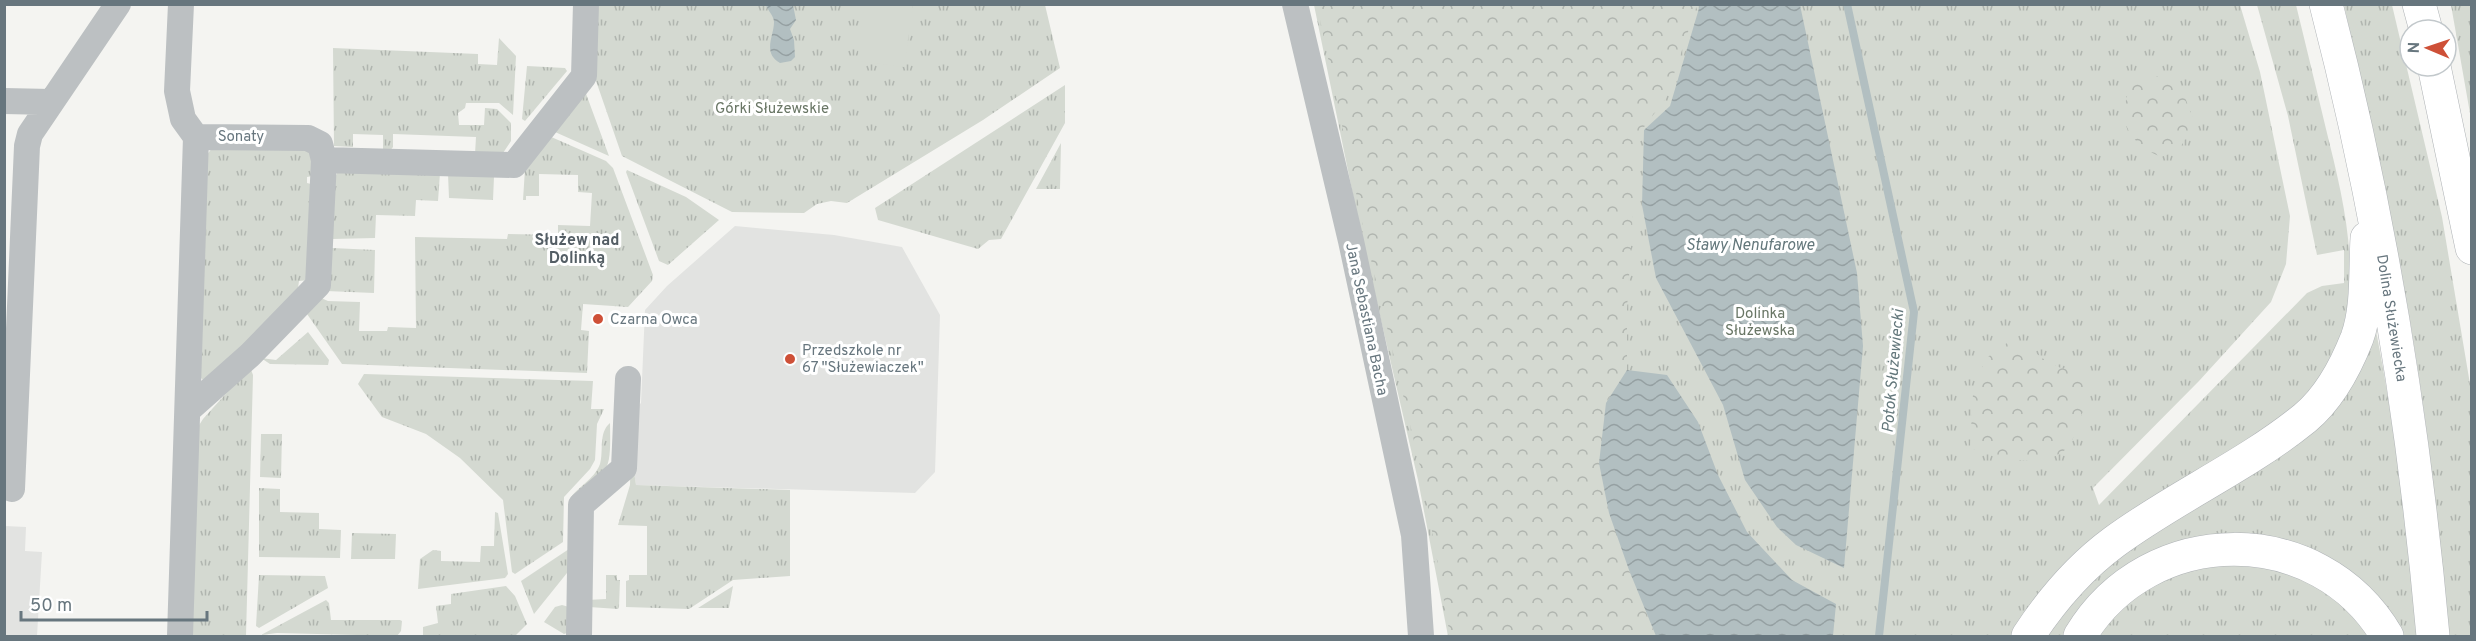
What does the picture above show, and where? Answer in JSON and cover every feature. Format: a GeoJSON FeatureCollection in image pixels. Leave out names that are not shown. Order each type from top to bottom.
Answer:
{"type":"FeatureCollection","features":[{"type":"Feature","properties":{"kind":"main road","name":"Dolina Służewiecka"},"geometry":{"type":"LineString","coordinates":[[2326,4],[2370,188],[2410,426],[2433,636]]}},
{"type":"Feature","properties":{"kind":"main road"},"geometry":{"type":"LineString","coordinates":[[2437,78],[2472,248]]}},
{"type":"Feature","properties":{"kind":"main road"},"geometry":{"type":"LineString","coordinates":[[2028,636],[2063,590],[2114,542],[2232,468],[2306,417],[2327,393],[2358,336],[2362,312],[2370,188]]}},
{"type":"Feature","properties":{"kind":"main road"},"geometry":{"type":"LineString","coordinates":[[2080,636],[2109,600],[2145,573],[2196,553],[2226,549],[2273,553],[2314,568],[2353,594],[2387,636]]}},
{"type":"Feature","properties":{"kind":"street"},"geometry":{"type":"LineString","coordinates":[[12,489],[24,162],[30,134],[118,4]]}},
{"type":"Feature","properties":{"kind":"street"},"geometry":{"type":"LineString","coordinates":[[181,4],[177,91],[183,119],[196,137]]}},
{"type":"Feature","properties":{"kind":"street"},"geometry":{"type":"LineString","coordinates":[[188,410],[250,355],[318,285],[324,160],[514,165],[584,76],[586,4]]}},
{"type":"Feature","properties":{"kind":"street","name":"Jana Sebastiana Bacha"},"geometry":{"type":"LineString","coordinates":[[1295,4],[1348,230],[1414,535],[1420,636]]}},
{"type":"Feature","properties":{"kind":"street"},"geometry":{"type":"LineString","coordinates":[[4,101],[51,102]]}},
{"type":"Feature","properties":{"kind":"street","name":"Sonaty"},"geometry":{"type":"LineString","coordinates":[[180,636],[196,137],[308,138],[320,144],[324,160]]}},
{"type":"Feature","properties":{"kind":"street"},"geometry":{"type":"LineString","coordinates":[[579,636],[581,505],[624,468],[628,379]]}},
{"type":"Feature","properties":{"kind":"shaded area","name":"Przedszkole nr 67 \"Służewiaczek\""},"geometry":{"type":"Polygon","coordinates":[[[735,226],[834,235],[902,247],[940,315],[935,472],[915,493],[636,485],[631,451],[632,412],[641,403],[645,310],[667,286],[735,226]]]}},
{"type":"Feature","properties":{"kind":"shaded area"},"geometry":{"type":"Polygon","coordinates":[[[5,526],[26,527],[25,551],[42,552],[37,636],[5,636],[5,526]]]}},
{"type":"Feature","properties":{"kind":"green space","name":"Górki Służewskie"},"geometry":{"type":"Polygon","coordinates":[[[598,4],[1045,5],[1060,68],[983,120],[847,203],[831,201],[817,204],[804,213],[732,212],[622,156],[595,78],[598,4]]]}},
{"type":"Feature","properties":{"kind":"green space"},"geometry":{"type":"Polygon","coordinates":[[[865,5],[913,5],[904,67],[857,61],[865,5]]]}},
{"type":"Feature","properties":{"kind":"green space","name":"Dolinka Służewska"},"geometry":{"type":"Polygon","coordinates":[[[1314,5],[2240,5],[2260,72],[2290,216],[2286,264],[2271,302],[2199,381],[2093,488],[2099,505],[2307,293],[2322,286],[2344,283],[2344,250],[2317,255],[2288,116],[2257,5],[2296,5],[2338,181],[2348,234],[2349,288],[2340,341],[2327,368],[2295,409],[2014,636],[1448,636],[1418,480],[1360,229],[1314,5]]]}},
{"type":"Feature","properties":{"kind":"green space"},"geometry":{"type":"Polygon","coordinates":[[[1317,5],[1697,5],[1666,98],[1638,135],[1627,309],[1627,370],[1606,403],[1629,570],[1656,636],[1450,636],[1423,479],[1363,226],[1317,5]]]}},
{"type":"Feature","properties":{"kind":"green space"},"geometry":{"type":"Polygon","coordinates":[[[2344,5],[2392,5],[2398,30],[2398,78],[2409,78],[2442,217],[2471,390],[2471,636],[2447,636],[2430,455],[2410,321],[2389,208],[2344,5]]]}},
{"type":"Feature","properties":{"kind":"green space"},"geometry":{"type":"Polygon","coordinates":[[[2451,5],[2471,5],[2471,119],[2458,45],[2458,18],[2453,18],[2451,5]]]}},
{"type":"Feature","properties":{"kind":"green space"},"geometry":{"type":"Polygon","coordinates":[[[499,38],[516,56],[513,115],[499,103],[466,103],[465,108],[458,113],[459,125],[484,125],[485,108],[497,109],[511,123],[511,141],[501,156],[475,154],[476,137],[393,134],[393,147],[389,152],[383,150],[383,135],[353,134],[353,147],[334,146],[333,48],[478,54],[478,64],[497,65],[499,38]]]}},
{"type":"Feature","properties":{"kind":"green space"},"geometry":{"type":"Polygon","coordinates":[[[527,66],[565,68],[567,71],[525,121],[522,119],[527,66]]]}},
{"type":"Feature","properties":{"kind":"green space"},"geometry":{"type":"Polygon","coordinates":[[[2158,76],[2182,89],[2194,122],[2179,150],[2161,157],[2149,151],[2132,137],[2125,119],[2127,97],[2132,84],[2158,76]]]}},
{"type":"Feature","properties":{"kind":"green space"},"geometry":{"type":"Polygon","coordinates":[[[1065,85],[1065,123],[1001,239],[989,240],[978,249],[878,220],[875,208],[1065,85]]]}},
{"type":"Feature","properties":{"kind":"green space"},"geometry":{"type":"Polygon","coordinates":[[[585,91],[609,156],[555,132],[585,91]]]}},
{"type":"Feature","properties":{"kind":"green space"},"geometry":{"type":"Polygon","coordinates":[[[549,136],[606,161],[613,168],[653,275],[652,281],[628,307],[583,304],[581,330],[589,331],[587,373],[342,364],[307,314],[321,298],[328,301],[360,302],[359,331],[387,331],[388,327],[416,328],[415,237],[507,239],[508,234],[558,235],[558,225],[590,226],[592,193],[578,192],[578,175],[539,174],[539,196],[526,196],[526,200],[523,200],[525,169],[549,136]]]}},
{"type":"Feature","properties":{"kind":"green space"},"geometry":{"type":"Polygon","coordinates":[[[1061,143],[1060,189],[1036,189],[1061,143]]]}},
{"type":"Feature","properties":{"kind":"green space"},"geometry":{"type":"Polygon","coordinates":[[[302,146],[312,154],[313,176],[307,177],[307,183],[311,184],[309,280],[299,281],[298,288],[251,342],[203,380],[200,377],[205,157],[213,147],[302,146]]]}},
{"type":"Feature","properties":{"kind":"green space"},"geometry":{"type":"Polygon","coordinates":[[[627,170],[686,197],[719,220],[668,265],[659,261],[627,170]]]}},
{"type":"Feature","properties":{"kind":"green space"},"geometry":{"type":"Polygon","coordinates":[[[341,171],[440,173],[438,201],[416,200],[415,216],[376,215],[375,238],[332,239],[334,181],[337,173],[341,171]]]}},
{"type":"Feature","properties":{"kind":"green space"},"geometry":{"type":"Polygon","coordinates":[[[448,174],[494,177],[493,200],[449,198],[448,174]]]}},
{"type":"Feature","properties":{"kind":"green space"},"geometry":{"type":"Polygon","coordinates":[[[332,248],[375,250],[374,293],[326,291],[332,248]]]}},
{"type":"Feature","properties":{"kind":"green space"},"geometry":{"type":"Polygon","coordinates":[[[2376,331],[2395,445],[2417,636],[2401,636],[2237,537],[2065,636],[2044,636],[2110,559],[2290,445],[2376,331]]]}},
{"type":"Feature","properties":{"kind":"green space"},"geometry":{"type":"Polygon","coordinates":[[[308,332],[329,360],[328,365],[270,364],[261,358],[276,360],[308,332]]]}},
{"type":"Feature","properties":{"kind":"green space"},"geometry":{"type":"Polygon","coordinates":[[[2011,340],[2029,348],[2058,367],[2078,369],[2091,385],[2071,443],[2058,455],[2034,461],[2021,460],[1970,448],[1973,394],[1985,359],[2011,340]]]}},
{"type":"Feature","properties":{"kind":"green space"},"geometry":{"type":"Polygon","coordinates":[[[250,367],[253,375],[246,636],[189,636],[196,430],[203,419],[250,367]]]}},
{"type":"Feature","properties":{"kind":"green space"},"geometry":{"type":"Polygon","coordinates":[[[364,374],[593,381],[591,409],[604,409],[597,424],[595,460],[590,469],[564,497],[563,542],[515,574],[512,572],[503,500],[460,458],[426,434],[382,417],[358,384],[364,374]]]}},
{"type":"Feature","properties":{"kind":"green space"},"geometry":{"type":"Polygon","coordinates":[[[610,423],[610,452],[605,470],[593,483],[569,500],[597,470],[601,459],[604,432],[610,423]]]}},
{"type":"Feature","properties":{"kind":"green space"},"geometry":{"type":"Polygon","coordinates":[[[261,434],[282,434],[281,478],[260,477],[261,434]]]}},
{"type":"Feature","properties":{"kind":"green space"},"geometry":{"type":"Polygon","coordinates":[[[631,451],[636,485],[790,490],[790,576],[733,580],[689,609],[626,607],[626,581],[629,580],[629,575],[647,575],[647,526],[618,525],[630,485],[631,451]]]}},
{"type":"Feature","properties":{"kind":"green space"},"geometry":{"type":"Polygon","coordinates":[[[259,488],[280,489],[280,512],[319,513],[319,529],[341,530],[340,558],[259,557],[259,488]]]}},
{"type":"Feature","properties":{"kind":"green space"},"geometry":{"type":"Polygon","coordinates":[[[495,512],[498,513],[508,574],[505,578],[418,589],[420,559],[433,550],[441,551],[441,561],[480,562],[481,546],[494,546],[495,512]]]}},
{"type":"Feature","properties":{"kind":"green space"},"geometry":{"type":"Polygon","coordinates":[[[352,533],[396,534],[395,559],[351,559],[352,533]]]}},
{"type":"Feature","properties":{"kind":"green space"},"geometry":{"type":"Polygon","coordinates":[[[572,547],[571,568],[534,614],[521,581],[572,547]]]}},
{"type":"Feature","properties":{"kind":"green space"},"geometry":{"type":"Polygon","coordinates":[[[2219,562],[2277,567],[2332,593],[2373,636],[2095,636],[2118,607],[2163,578],[2219,562]]]}},
{"type":"Feature","properties":{"kind":"green space"},"geometry":{"type":"Polygon","coordinates":[[[259,575],[325,576],[328,588],[259,628],[256,626],[259,575]]]}},
{"type":"Feature","properties":{"kind":"green space"},"geometry":{"type":"Polygon","coordinates":[[[606,575],[617,575],[617,580],[620,580],[618,609],[589,607],[587,600],[606,599],[606,575]]]}},
{"type":"Feature","properties":{"kind":"green space"},"geometry":{"type":"Polygon","coordinates":[[[506,586],[515,596],[527,624],[515,636],[423,636],[423,627],[438,623],[436,606],[451,604],[451,594],[506,586]]]}},
{"type":"Feature","properties":{"kind":"green space"},"geometry":{"type":"Polygon","coordinates":[[[733,586],[729,608],[698,608],[733,586]]]}},
{"type":"Feature","properties":{"kind":"green space"},"geometry":{"type":"Polygon","coordinates":[[[326,600],[329,603],[331,620],[400,620],[402,621],[401,631],[397,636],[277,633],[261,635],[326,600]]]}},
{"type":"Feature","properties":{"kind":"green space"},"geometry":{"type":"Polygon","coordinates":[[[562,605],[569,607],[567,633],[564,634],[544,622],[555,607],[562,605]]]}},
{"type":"Feature","properties":{"kind":"water"},"geometry":{"type":"Polygon","coordinates":[[[766,5],[793,5],[796,20],[790,29],[794,40],[795,57],[791,61],[780,63],[771,54],[770,44],[774,22],[766,5]]]}},
{"type":"Feature","properties":{"kind":"water","name":"Stawy Nenufarowe"},"geometry":{"type":"Polygon","coordinates":[[[1700,5],[1800,5],[1857,273],[1863,346],[1844,568],[1796,545],[1777,527],[1745,480],[1723,405],[1656,278],[1642,205],[1644,130],[1670,106],[1700,5]]]}},
{"type":"Feature","properties":{"kind":"water"},"geometry":{"type":"Polygon","coordinates":[[[1627,370],[1667,375],[1698,422],[1718,475],[1747,532],[1792,580],[1836,604],[1833,636],[1656,636],[1609,513],[1599,463],[1606,403],[1627,370]]]}},
{"type":"Feature","properties":{"kind":"waterway","name":"Potok Służewiecki"},"geometry":{"type":"LineString","coordinates":[[1847,4],[1914,312],[1879,636]]}},
{"type":"Feature","properties":{"kind":"place","name":"Czarna Owca"},"geometry":{"type":"Point","coordinates":[598,319]}},
{"type":"Feature","properties":{"kind":"place","name":"Przedszkole nr 67 \"Służewiaczek\""},"geometry":{"type":"Point","coordinates":[790,359]}},
{"type":"Feature","properties":{"kind":"district","name":"Służew nad Dolinką"},"geometry":{"type":"Point","coordinates":[577,248]}}]}
